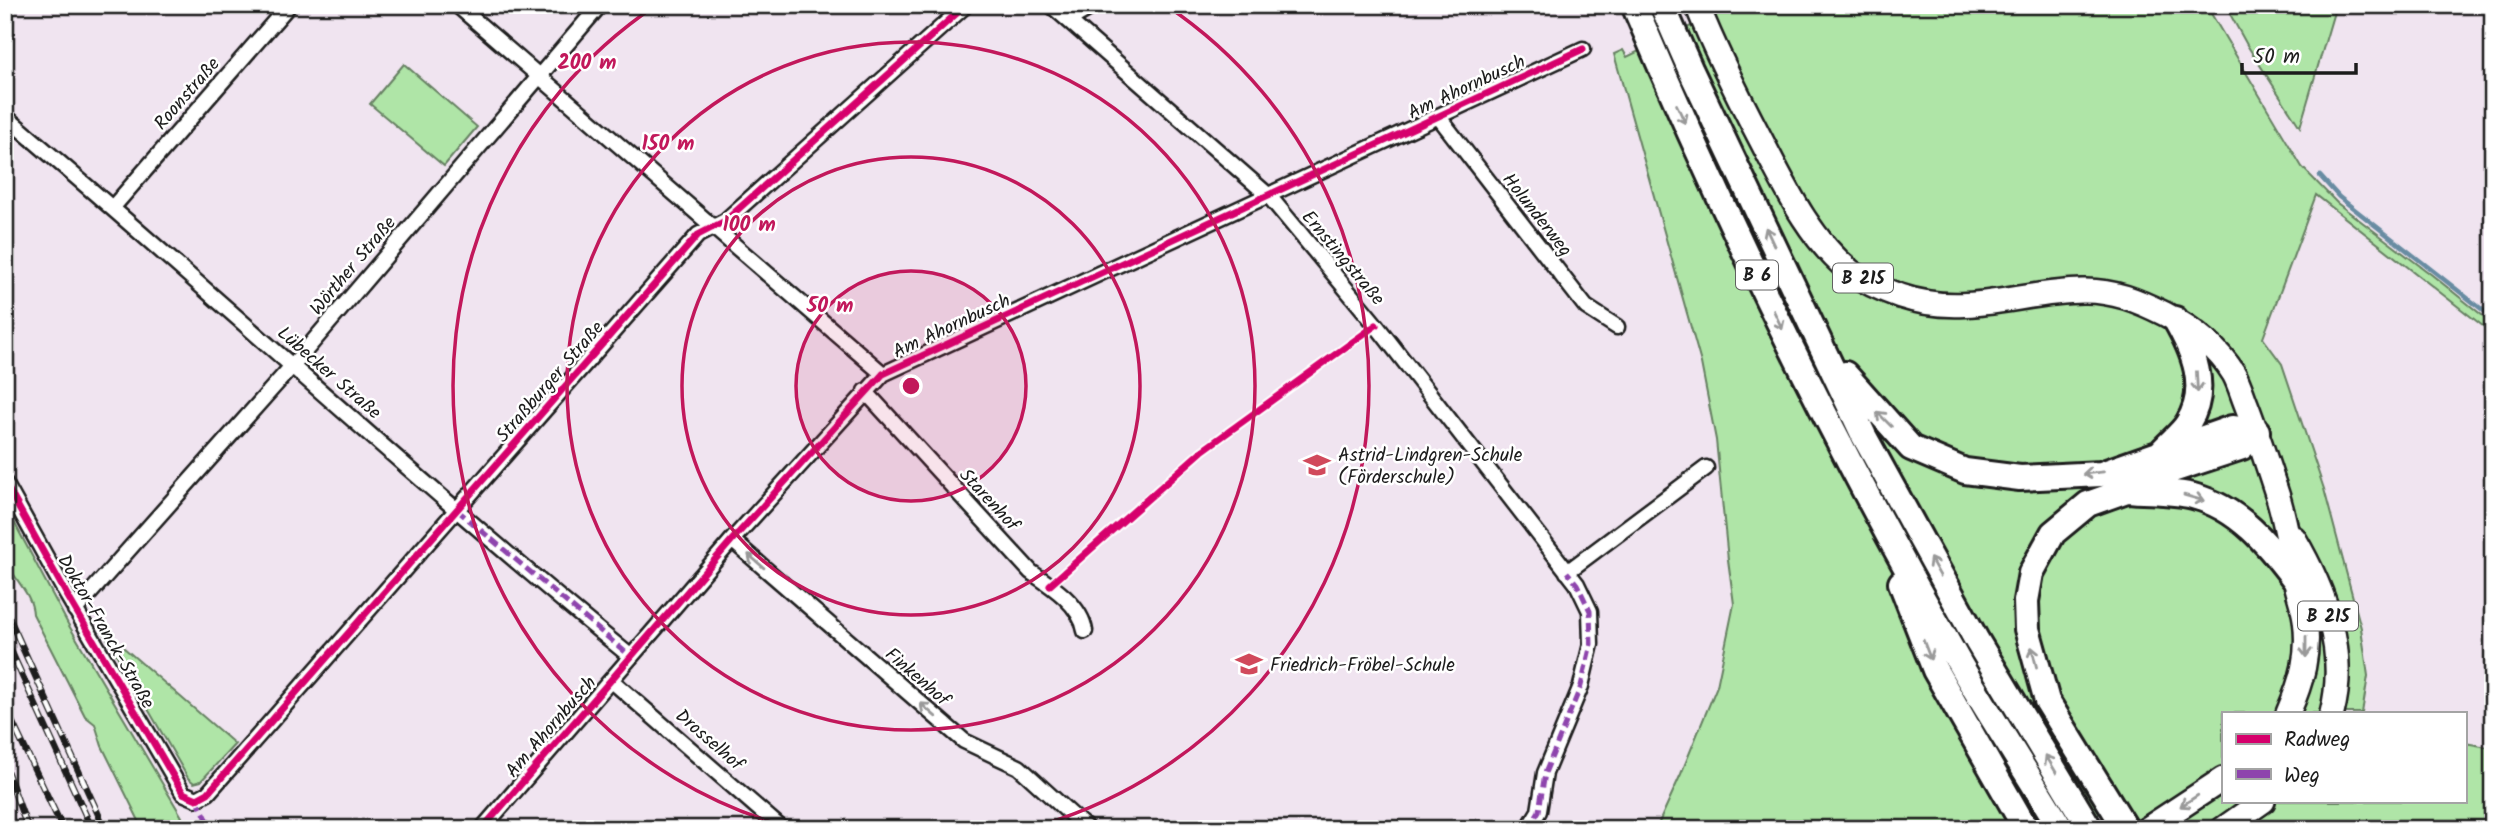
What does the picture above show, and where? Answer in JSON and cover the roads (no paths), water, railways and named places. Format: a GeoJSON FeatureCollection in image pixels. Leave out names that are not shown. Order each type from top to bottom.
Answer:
{"type":"FeatureCollection","features":[{"type":"Feature","properties":{"kind":"highway","name":"B 6"},"geometry":{"type":"LineString","coordinates":[[1634,5],[1670,89],[1781,326],[1867,494],[1962,666],[2061,829]]}},
{"type":"Feature","properties":{"kind":"highway","name":"B 6"},"geometry":{"type":"LineString","coordinates":[[1662,5],[1864,436],[1977,641],[2088,825]]}},
{"type":"Feature","properties":{"kind":"highway"},"geometry":{"type":"LineString","coordinates":[[2158,454],[2188,424],[2198,400],[2198,374],[2193,354],[2175,319]]}},
{"type":"Feature","properties":{"kind":"highway"},"geometry":{"type":"LineString","coordinates":[[1820,343],[1868,403],[1911,448],[1965,471],[2020,478],[2101,474],[2232,428],[2257,431]]}},
{"type":"Feature","properties":{"kind":"highway"},"geometry":{"type":"LineString","coordinates":[[2126,829],[2047,701],[2027,629],[2026,601],[2031,573],[2053,533],[2088,504],[2127,490],[2157,475],[2242,447],[2257,431]]}},
{"type":"Feature","properties":{"kind":"highway"},"geometry":{"type":"LineString","coordinates":[[2127,490],[2193,496],[2239,516],[2276,555],[2295,580]]}},
{"type":"Feature","properties":{"kind":"highway"},"geometry":{"type":"LineString","coordinates":[[1867,494],[1935,670],[2026,829]]}},
{"type":"Feature","properties":{"kind":"main road","name":"B 215"},"geometry":{"type":"LineString","coordinates":[[1697,5],[1741,102],[1781,179],[1817,237],[1851,271],[1881,289],[1920,303],[1951,306],[1982,305],[2083,290],[2109,292],[2134,299],[2175,319],[2211,346],[2235,375],[2257,431],[2287,526],[2295,580],[2305,617],[2308,654],[2300,686],[2288,712]]}},
{"type":"Feature","properties":{"kind":"main road","name":"B 215"},"geometry":{"type":"LineString","coordinates":[[2287,526],[2314,573],[2334,632],[2338,661],[2337,691],[2332,712]]}},
{"type":"Feature","properties":{"kind":"main road"},"geometry":{"type":"LineString","coordinates":[[2147,829],[2222,780]]}},
{"type":"Feature","properties":{"kind":"main road"},"geometry":{"type":"LineString","coordinates":[[2223,829],[2262,802]]}},
{"type":"Feature","properties":{"kind":"street","name":"Roonstraße"},"geometry":{"type":"LineString","coordinates":[[113,207],[289,5]]}},
{"type":"Feature","properties":{"kind":"street"},"geometry":{"type":"LineString","coordinates":[[457,5],[883,374]]}},
{"type":"Feature","properties":{"kind":"street","name":"Wörther Straße"},"geometry":{"type":"LineString","coordinates":[[75,610],[293,365],[600,5]]}},
{"type":"Feature","properties":{"kind":"street","name":"Straßburger Straße"},"geometry":{"type":"LineString","coordinates":[[183,793],[197,799],[208,793],[698,235],[725,221],[966,5]]}},
{"type":"Feature","properties":{"kind":"street","name":"Ernstingstraße"},"geometry":{"type":"LineString","coordinates":[[1051,5],[1269,196],[1376,325],[1577,584],[1590,611],[1591,644],[1581,686],[1545,773],[1539,811],[1528,829]]}},
{"type":"Feature","properties":{"kind":"street"},"geometry":{"type":"LineString","coordinates":[[1069,20],[1095,5]]}},
{"type":"Feature","properties":{"kind":"street","name":"Am Ahornbusch"},"geometry":{"type":"LineString","coordinates":[[482,829],[732,540],[883,374],[1583,49]]}},
{"type":"Feature","properties":{"kind":"street","name":"Lübecker Straße"},"geometry":{"type":"LineString","coordinates":[[5,116],[113,207],[457,510],[630,656]]}},
{"type":"Feature","properties":{"kind":"street","name":"Holunderweg"},"geometry":{"type":"LineString","coordinates":[[1438,116],[1586,307],[1617,327]]}},
{"type":"Feature","properties":{"kind":"street","name":"Starenhof"},"geometry":{"type":"LineString","coordinates":[[865,391],[1031,572],[1050,585],[1083,617],[1085,631]]}},
{"type":"Feature","properties":{"kind":"street"},"geometry":{"type":"LineString","coordinates":[[1567,572],[1706,468]]}},
{"type":"Feature","properties":{"kind":"street","name":"Doktor-Franck-Straße"},"geometry":{"type":"LineString","coordinates":[[5,483],[75,610],[183,793]]}},
{"type":"Feature","properties":{"kind":"street","name":"Finkenhof"},"geometry":{"type":"LineString","coordinates":[[732,540],[944,724],[964,740],[1019,767],[1087,829]]}},
{"type":"Feature","properties":{"kind":"street","name":"Drosselhof"},"geometry":{"type":"LineString","coordinates":[[611,680],[782,829]]}},
{"type":"Feature","properties":{"kind":"waterway"},"geometry":{"type":"LineString","coordinates":[[2320,176],[2339,197],[2493,318]]}},
{"type":"Feature","properties":{"kind":"railway"},"geometry":{"type":"LineString","coordinates":[[5,609],[105,829]]}},
{"type":"Feature","properties":{"kind":"railway"},"geometry":{"type":"LineString","coordinates":[[5,638],[92,829]]}},
{"type":"Feature","properties":{"kind":"railway"},"geometry":{"type":"LineString","coordinates":[[5,707],[63,829]]}},
{"type":"Feature","properties":{"kind":"railway"},"geometry":{"type":"LineString","coordinates":[[5,766],[28,829]]}},
{"type":"Feature","properties":{"kind":"place","name":"Astrid-Lindgren-Schule (Förderschule)"},"geometry":{"type":"Point","coordinates":[1317,465]}},
{"type":"Feature","properties":{"kind":"place","name":"Friedrich-Fröbel-Schule"},"geometry":{"type":"Point","coordinates":[1249,664]}}]}
